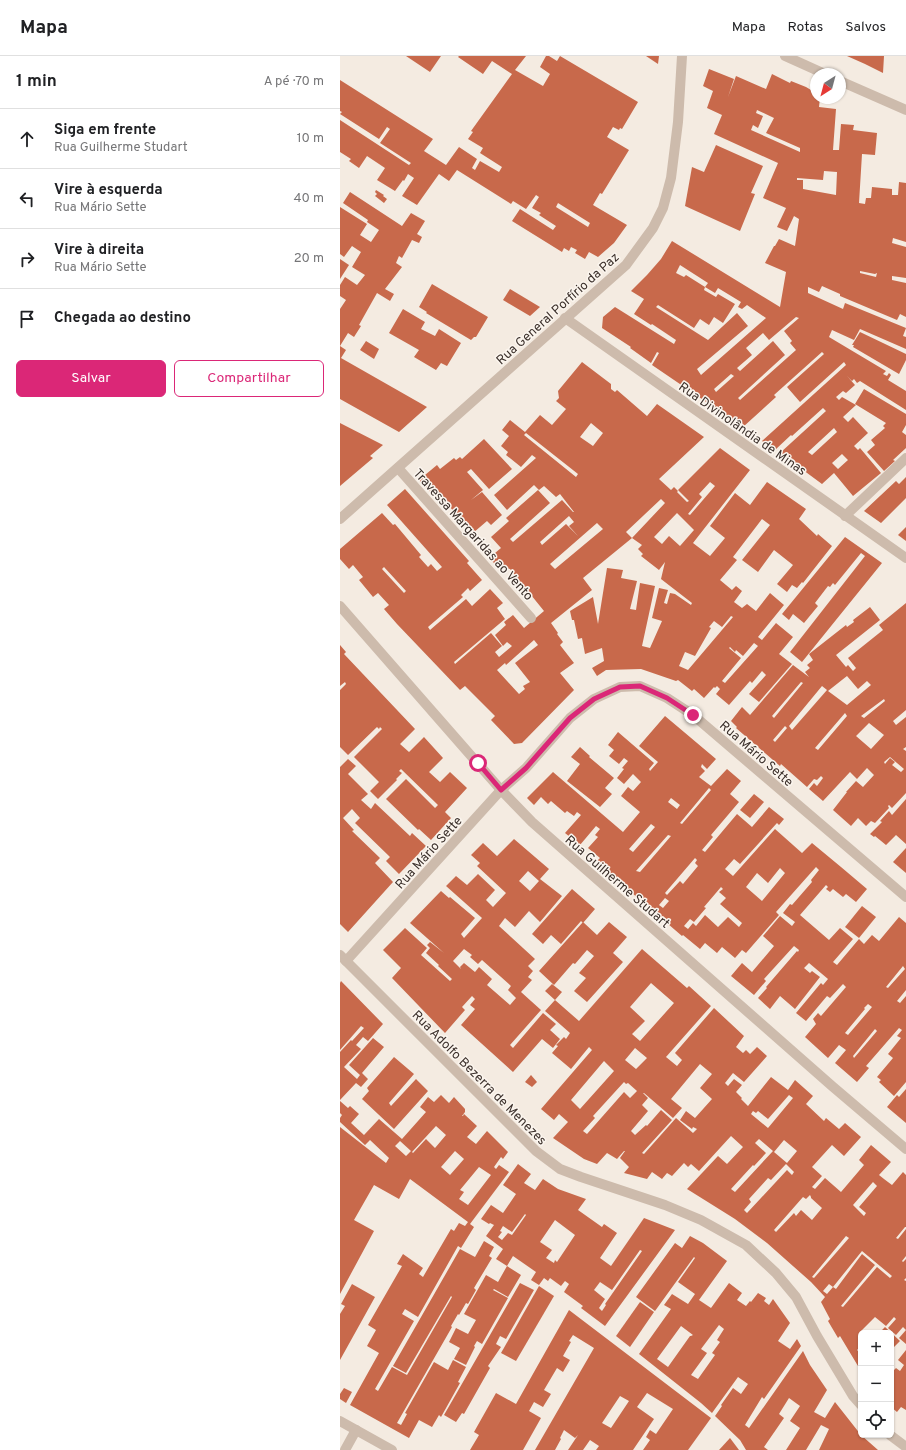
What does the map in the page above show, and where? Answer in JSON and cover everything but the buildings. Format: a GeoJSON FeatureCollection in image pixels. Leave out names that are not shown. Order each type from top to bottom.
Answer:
{"type":"FeatureCollection","features":[{"type":"Feature","properties":{"kind":"street","name":"Rua General Porfírio da Paz"},"geometry":{"type":"LineString","coordinates":[[340,519],[626,265],[653,228],[663,208],[672,178],[678,122],[682,56]]}},
{"type":"Feature","properties":{"kind":"street"},"geometry":{"type":"LineString","coordinates":[[785,56],[812,68]]}},
{"type":"Feature","properties":{"kind":"street"},"geometry":{"type":"LineString","coordinates":[[846,84],[906,110]]}},
{"type":"Feature","properties":{"kind":"street","name":"Rua Divinolândia de Minas"},"geometry":{"type":"LineString","coordinates":[[565,318],[906,558]]}},
{"type":"Feature","properties":{"kind":"street"},"geometry":{"type":"LineString","coordinates":[[845,516],[906,458]]}},
{"type":"Feature","properties":{"kind":"street","name":"Travessa Margaridas ao Vento"},"geometry":{"type":"LineString","coordinates":[[398,468],[531,618]]}},
{"type":"Feature","properties":{"kind":"street","name":"Rua Guilherme Studart"},"geometry":{"type":"LineString","coordinates":[[340,606],[501,790],[532,822],[832,1086],[906,1149]]}},
{"type":"Feature","properties":{"kind":"street","name":"Rua Mário Sette"},"geometry":{"type":"LineString","coordinates":[[343,958],[501,790],[526,768],[570,718],[594,699],[620,687],[640,686],[667,698],[693,715],[906,897]]}},
{"type":"Feature","properties":{"kind":"street","name":"Rua Adolfo Bezerra de Menezes"},"geometry":{"type":"LineString","coordinates":[[343,958],[536,1152],[560,1169],[665,1205],[701,1220],[746,1245],[776,1273],[796,1297],[853,1396],[858,1402]]}},
{"type":"Feature","properties":{"kind":"street"},"geometry":{"type":"LineString","coordinates":[[340,1421],[392,1450]]}},
{"type":"Feature","properties":{"kind":"street"},"geometry":{"type":"LineString","coordinates":[[344,1450],[356,1430]]}},
{"type":"Feature","properties":{"kind":"street"},"geometry":{"type":"LineString","coordinates":[[894,1438],[906,1447]]}},
{"type":"Feature","properties":{"kind":"route"},"geometry":{"type":"LineString","coordinates":[[478,763],[501,790],[526,768],[570,718],[594,699],[620,687],[640,686],[667,698],[693,715]]}}]}
